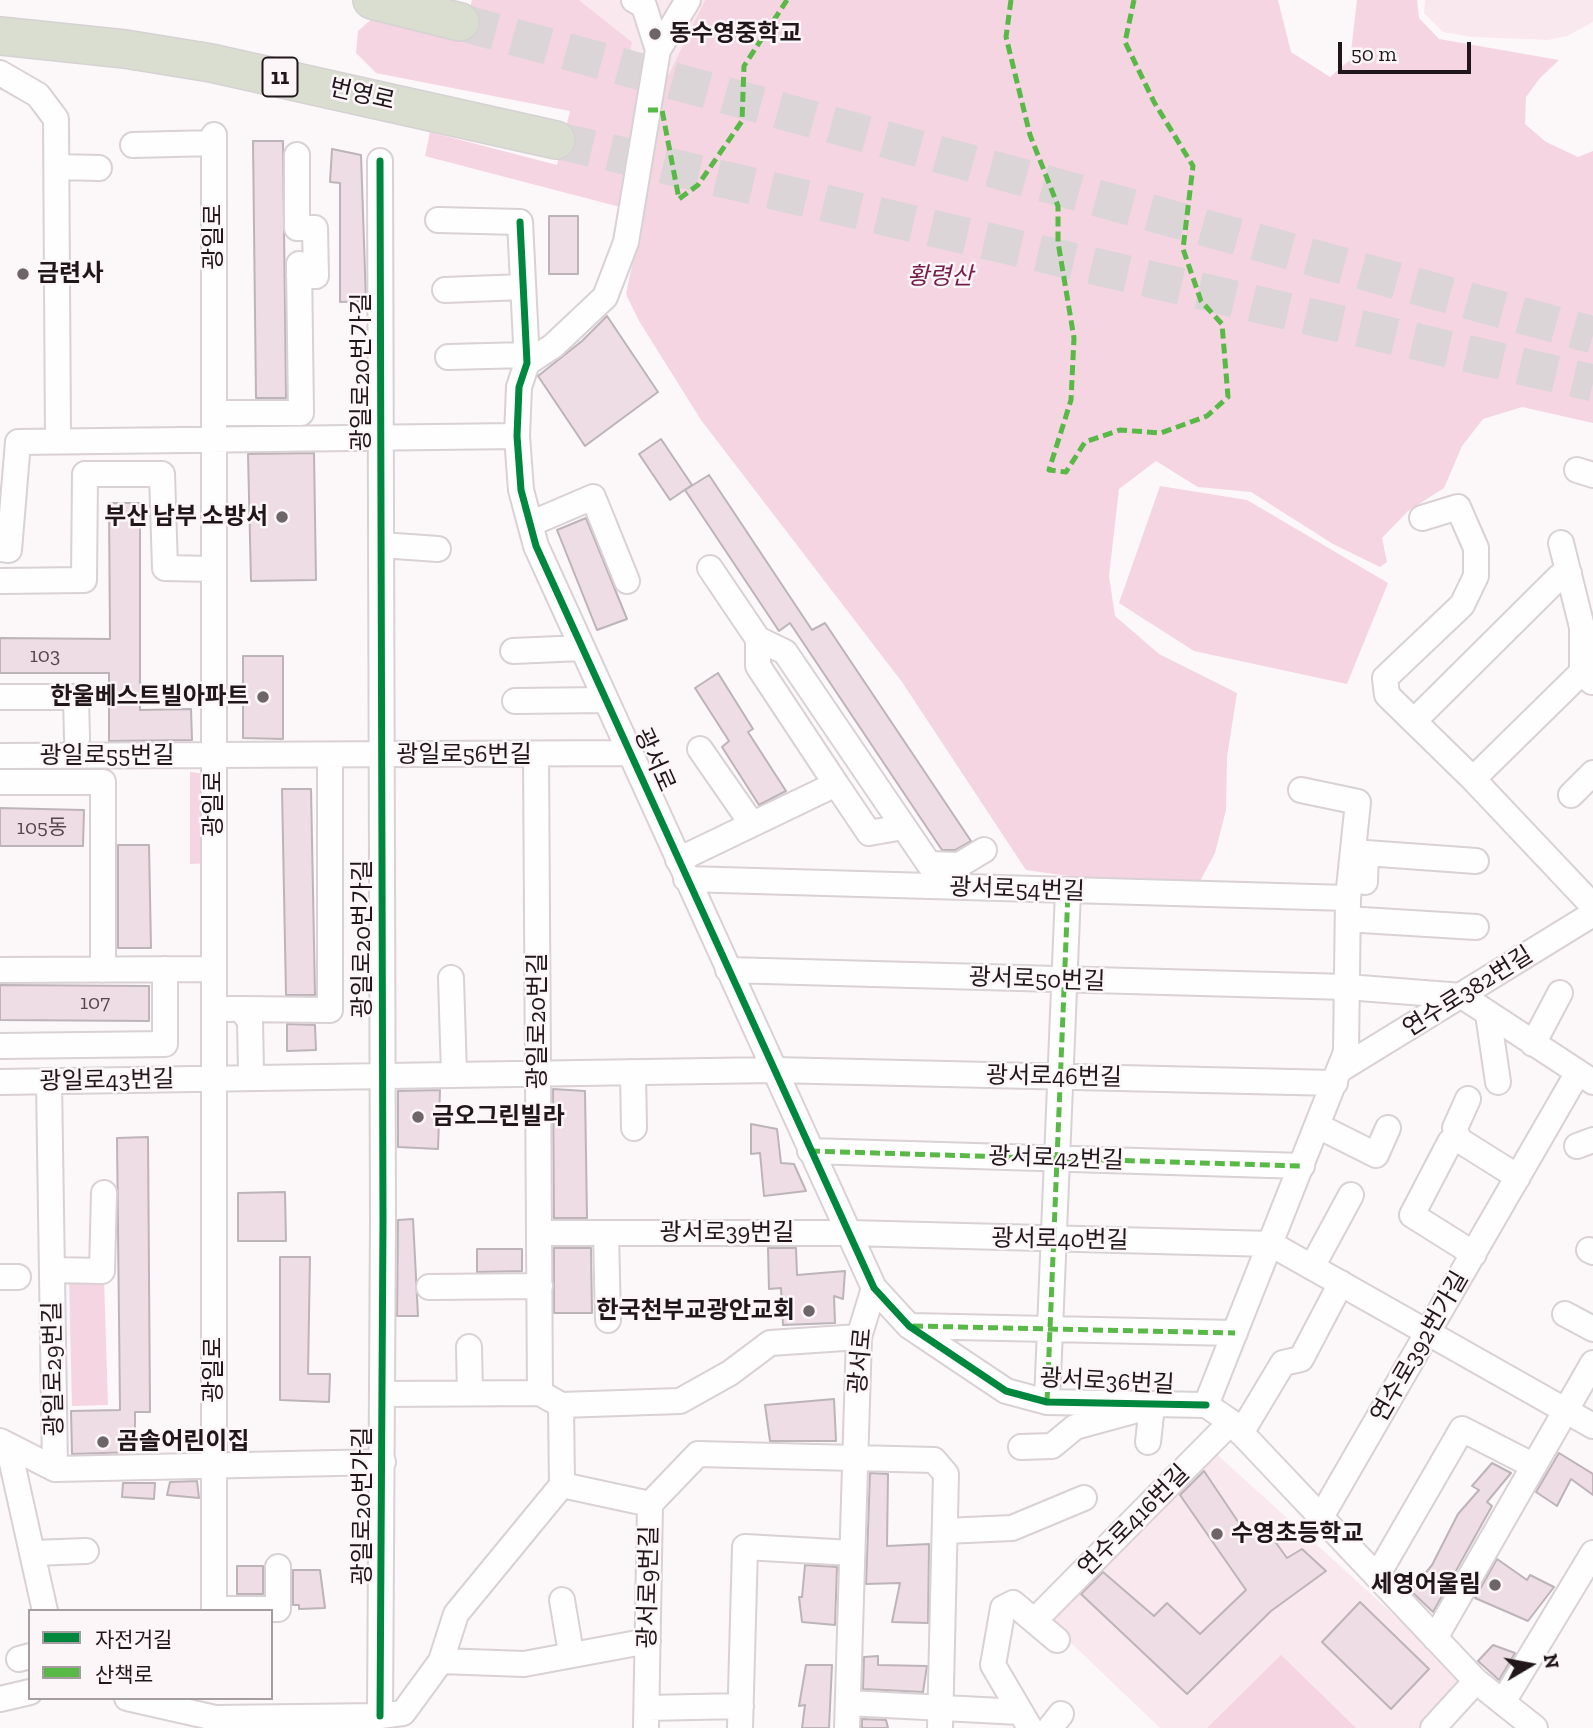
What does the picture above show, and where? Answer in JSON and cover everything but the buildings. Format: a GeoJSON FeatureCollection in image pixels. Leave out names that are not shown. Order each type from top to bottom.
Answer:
{"type":"FeatureCollection","features":[{"type":"Feature","properties":{"kind":"highway"},"geometry":{"type":"LineString","coordinates":[[372,0],[460,22]]}},
{"type":"Feature","properties":{"kind":"highway","name":"번영로"},"geometry":{"type":"LineString","coordinates":[[0,36],[60,40],[211,63],[556,140]]}},
{"type":"Feature","properties":{"kind":"street"},"geometry":{"type":"LineString","coordinates":[[634,0],[644,6],[658,50]]}},
{"type":"Feature","properties":{"kind":"street"},"geometry":{"type":"LineString","coordinates":[[448,357],[527,359],[552,346],[605,297],[626,242],[658,50],[688,0]]}},
{"type":"Feature","properties":{"kind":"street"},"geometry":{"type":"LineString","coordinates":[[0,46],[60,40]]}},
{"type":"Feature","properties":{"kind":"street"},"geometry":{"type":"LineString","coordinates":[[0,73],[38,95],[56,119],[58,441]]}},
{"type":"Feature","properties":{"kind":"street","name":"광일로"},"geometry":{"type":"LineString","coordinates":[[133,145],[214,139],[214,1609]]}},
{"type":"Feature","properties":{"kind":"street"},"geometry":{"type":"LineString","coordinates":[[214,413],[301,413],[299,270],[316,276],[315,228],[297,228],[297,155]]}},
{"type":"Feature","properties":{"kind":"street","name":"광일로20번가길"},"geometry":{"type":"LineString","coordinates":[[380,161],[383,1394],[380,1716]]}},
{"type":"Feature","properties":{"kind":"street"},"geometry":{"type":"LineString","coordinates":[[58,167],[99,168]]}},
{"type":"Feature","properties":{"kind":"street","name":"광서로"},"geometry":{"type":"LineString","coordinates":[[438,220],[520,222],[527,359],[519,387],[517,436],[521,491],[536,546],[874,1288],[859,1338],[847,1716],[1025,1720]]}},
{"type":"Feature","properties":{"kind":"street"},"geometry":{"type":"LineString","coordinates":[[446,289],[523,287]]}},
{"type":"Feature","properties":{"kind":"street"},"geometry":{"type":"LineString","coordinates":[[0,549],[9,550],[9,448],[18,442],[517,436]]}},
{"type":"Feature","properties":{"kind":"street"},"geometry":{"type":"LineString","coordinates":[[0,581],[84,580],[85,474],[162,474],[165,568],[214,569]]}},
{"type":"Feature","properties":{"kind":"street"},"geometry":{"type":"LineString","coordinates":[[530,524],[593,496],[627,581]]}},
{"type":"Feature","properties":{"kind":"street"},"geometry":{"type":"LineString","coordinates":[[1423,518],[1458,507],[1476,548],[1476,576],[1462,605],[1385,678],[1387,695],[1473,779],[1593,906]]}},
{"type":"Feature","properties":{"kind":"street"},"geometry":{"type":"LineString","coordinates":[[1473,779],[1589,675],[1578,581],[1561,543]]}},
{"type":"Feature","properties":{"kind":"street"},"geometry":{"type":"LineString","coordinates":[[381,545],[438,549]]}},
{"type":"Feature","properties":{"kind":"street"},"geometry":{"type":"LineString","coordinates":[[710,568],[758,639],[785,652],[929,864],[959,865],[984,850]]}},
{"type":"Feature","properties":{"kind":"street"},"geometry":{"type":"LineString","coordinates":[[1414,721],[1559,577],[1578,581]]}},
{"type":"Feature","properties":{"kind":"street"},"geometry":{"type":"LineString","coordinates":[[758,639],[758,666],[869,833],[903,827]]}},
{"type":"Feature","properties":{"kind":"street"},"geometry":{"type":"LineString","coordinates":[[513,651],[582,648]]}},
{"type":"Feature","properties":{"kind":"street"},"geometry":{"type":"LineString","coordinates":[[0,697],[76,697],[77,739]]}},
{"type":"Feature","properties":{"kind":"street"},"geometry":{"type":"LineString","coordinates":[[515,701],[606,699]]}},
{"type":"Feature","properties":{"kind":"street"},"geometry":{"type":"LineString","coordinates":[[700,749],[752,824]]}},
{"type":"Feature","properties":{"kind":"street","name":"광일로56번길"},"geometry":{"type":"LineString","coordinates":[[214,756],[630,753]]}},
{"type":"Feature","properties":{"kind":"street"},"geometry":{"type":"LineString","coordinates":[[214,1008],[330,1010],[330,755]]}},
{"type":"Feature","properties":{"kind":"street","name":"광일로20번길"},"geometry":{"type":"LineString","coordinates":[[536,755],[540,1286],[562,1485]]}},
{"type":"Feature","properties":{"kind":"street","name":"광일로55번길"},"geometry":{"type":"LineString","coordinates":[[0,756],[214,756]]}},
{"type":"Feature","properties":{"kind":"street"},"geometry":{"type":"LineString","coordinates":[[1571,794],[1593,774]]}},
{"type":"Feature","properties":{"kind":"street"},"geometry":{"type":"LineString","coordinates":[[0,782],[103,782],[103,970]]}},
{"type":"Feature","properties":{"kind":"street"},"geometry":{"type":"LineString","coordinates":[[682,869],[752,824],[836,784]]}},
{"type":"Feature","properties":{"kind":"street","name":"광서로36번길"},"geometry":{"type":"LineString","coordinates":[[874,1288],[909,1326],[1006,1391],[1047,1402],[1206,1405],[1346,1052],[1353,987],[1348,898],[1358,802],[1301,790]]}},
{"type":"Feature","properties":{"kind":"street"},"geometry":{"type":"LineString","coordinates":[[1353,987],[1362,920],[1366,853],[1476,861]]}},
{"type":"Feature","properties":{"kind":"street","name":"광서로54번길"},"geometry":{"type":"LineString","coordinates":[[682,869],[1068,892],[1348,898]]}},
{"type":"Feature","properties":{"kind":"street","name":"광서로36번길"},"geometry":{"type":"LineString","coordinates":[[1047,1402],[1068,892]]}},
{"type":"Feature","properties":{"kind":"street","name":"연수로382번길"},"geometry":{"type":"LineString","coordinates":[[1338,1076],[1593,914]]}},
{"type":"Feature","properties":{"kind":"street"},"geometry":{"type":"LineString","coordinates":[[1362,920],[1476,927]]}},
{"type":"Feature","properties":{"kind":"street"},"geometry":{"type":"LineString","coordinates":[[171,969],[177,997]]}},
{"type":"Feature","properties":{"kind":"street"},"geometry":{"type":"LineString","coordinates":[[0,1046],[164,1045],[171,969]]}},
{"type":"Feature","properties":{"kind":"street"},"geometry":{"type":"LineString","coordinates":[[0,970],[214,969]]}},
{"type":"Feature","properties":{"kind":"street","name":"광서로50번길"},"geometry":{"type":"LineString","coordinates":[[728,970],[1353,987],[1462,996]]}},
{"type":"Feature","properties":{"kind":"street"},"geometry":{"type":"LineString","coordinates":[[451,978],[454,1075]]}},
{"type":"Feature","properties":{"kind":"street"},"geometry":{"type":"LineString","coordinates":[[1533,1044],[1560,993]]}},
{"type":"Feature","properties":{"kind":"street"},"geometry":{"type":"LineString","coordinates":[[1462,996],[1585,1078]]}},
{"type":"Feature","properties":{"kind":"street"},"geometry":{"type":"LineString","coordinates":[[241,1009],[250,1021],[251,1071]]}},
{"type":"Feature","properties":{"kind":"street"},"geometry":{"type":"LineString","coordinates":[[1488,1014],[1498,1082]]}},
{"type":"Feature","properties":{"kind":"street","name":"광일로43번길"},"geometry":{"type":"LineString","coordinates":[[0,1082],[214,1079],[335,1070],[382,1076],[454,1075]]}},
{"type":"Feature","properties":{"kind":"street","name":"광서로46번길"},"geometry":{"type":"LineString","coordinates":[[454,1075],[773,1070],[1060,1077],[1338,1076]]}},
{"type":"Feature","properties":{"kind":"street"},"geometry":{"type":"LineString","coordinates":[[633,1072],[634,1128]]}},
{"type":"Feature","properties":{"kind":"street","name":"연수로392번가길"},"geometry":{"type":"LineString","coordinates":[[1321,1517],[1518,1177],[1585,1078]]}},
{"type":"Feature","properties":{"kind":"street","name":"광일로29번길"},"geometry":{"type":"LineString","coordinates":[[49,1082],[55,1469]]}},
{"type":"Feature","properties":{"kind":"street"},"geometry":{"type":"LineString","coordinates":[[1468,1099],[1455,1129],[1459,1140],[1518,1177]]}},
{"type":"Feature","properties":{"kind":"street"},"geometry":{"type":"LineString","coordinates":[[1318,1126],[1376,1155],[1388,1128]]}},
{"type":"Feature","properties":{"kind":"street"},"geometry":{"type":"LineString","coordinates":[[1450,1142],[1412,1215],[1474,1254]]}},
{"type":"Feature","properties":{"kind":"street","name":"광서로42번길"},"geometry":{"type":"LineString","coordinates":[[810,1151],[1302,1166]]}},
{"type":"Feature","properties":{"kind":"street"},"geometry":{"type":"LineString","coordinates":[[52,1270],[102,1271],[104,1193]]}},
{"type":"Feature","properties":{"kind":"street"},"geometry":{"type":"LineString","coordinates":[[1312,1267],[1352,1195]]}},
{"type":"Feature","properties":{"kind":"street","name":"광서로39번길"},"geometry":{"type":"LineString","coordinates":[[540,1233],[849,1233]]}},
{"type":"Feature","properties":{"kind":"street"},"geometry":{"type":"LineString","coordinates":[[606,1233],[608,1320]]}},
{"type":"Feature","properties":{"kind":"street","name":"광서로40번길"},"geometry":{"type":"LineString","coordinates":[[849,1233],[1271,1244]]}},
{"type":"Feature","properties":{"kind":"street"},"geometry":{"type":"LineString","coordinates":[[1271,1244],[1593,1426]]}},
{"type":"Feature","properties":{"kind":"street","name":"연수로416번길"},"geometry":{"type":"LineString","coordinates":[[1036,1619],[1236,1427],[1283,1363],[1301,1359],[1340,1283]]}},
{"type":"Feature","properties":{"kind":"street"},"geometry":{"type":"LineString","coordinates":[[429,1287],[540,1286]]}},
{"type":"Feature","properties":{"kind":"street"},"geometry":{"type":"LineString","coordinates":[[1565,1314],[1593,1329]]}},
{"type":"Feature","properties":{"kind":"street","name":"광서로36번길"},"geometry":{"type":"LineString","coordinates":[[909,1326],[1235,1332]]}},
{"type":"Feature","properties":{"kind":"street","name":"광일로20번가길"},"geometry":{"type":"LineString","coordinates":[[383,1394],[470,1393],[551,1399],[680,1401],[730,1373],[770,1343],[859,1338]]}},
{"type":"Feature","properties":{"kind":"street"},"geometry":{"type":"LineString","coordinates":[[469,1347],[470,1393]]}},
{"type":"Feature","properties":{"kind":"street"},"geometry":{"type":"LineString","coordinates":[[1435,1638],[1593,1363]]}},
{"type":"Feature","properties":{"kind":"street"},"geometry":{"type":"LineString","coordinates":[[1206,1405],[1236,1427],[1476,1681],[1535,1728]]}},
{"type":"Feature","properties":{"kind":"street","name":"광서로36번길"},"geometry":{"type":"LineString","coordinates":[[1148,1442],[1152,1406]]}},
{"type":"Feature","properties":{"kind":"street","name":"광서로36번길"},"geometry":{"type":"LineString","coordinates":[[1021,1447],[1052,1446],[1075,1427],[1152,1406]]}},
{"type":"Feature","properties":{"kind":"street"},"geometry":{"type":"LineString","coordinates":[[1377,1576],[1461,1429],[1534,1466]]}},
{"type":"Feature","properties":{"kind":"street"},"geometry":{"type":"LineString","coordinates":[[4,1443],[45,1609]]}},
{"type":"Feature","properties":{"kind":"street","name":"광일로29번길"},"geometry":{"type":"LineString","coordinates":[[4,1443],[55,1469],[214,1464]]}},
{"type":"Feature","properties":{"kind":"street","name":"광서로9번길"},"geometry":{"type":"LineString","coordinates":[[647,1718],[650,1504],[698,1454],[934,1460],[946,1474],[941,1717]]}},
{"type":"Feature","properties":{"kind":"street"},"geometry":{"type":"LineString","coordinates":[[214,1464],[383,1462]]}},
{"type":"Feature","properties":{"kind":"street"},"geometry":{"type":"LineString","coordinates":[[137,1700],[215,1715],[380,1716],[403,1713],[441,1661],[456,1614],[562,1485],[650,1504]]}},
{"type":"Feature","properties":{"kind":"street"},"geometry":{"type":"LineString","coordinates":[[945,1531],[1012,1528],[1084,1498]]}},
{"type":"Feature","properties":{"kind":"street"},"geometry":{"type":"LineString","coordinates":[[647,1718],[741,1717],[745,1547],[852,1553]]}},
{"type":"Feature","properties":{"kind":"street"},"geometry":{"type":"LineString","coordinates":[[33,1553],[86,1551]]}},
{"type":"Feature","properties":{"kind":"street"},"geometry":{"type":"LineString","coordinates":[[1503,1702],[1593,1553]]}},
{"type":"Feature","properties":{"kind":"street"},"geometry":{"type":"LineString","coordinates":[[273,1609],[278,1609],[278,1567]]}},
{"type":"Feature","properties":{"kind":"street"},"geometry":{"type":"LineString","coordinates":[[562,1600],[572,1653]]}},
{"type":"Feature","properties":{"kind":"street"},"geometry":{"type":"LineString","coordinates":[[1025,1720],[993,1665],[1003,1608],[1013,1603],[1036,1619],[1057,1640]]}},
{"type":"Feature","properties":{"kind":"street"},"geometry":{"type":"LineString","coordinates":[[441,1661],[524,1664],[648,1641]]}},
{"type":"Feature","properties":{"kind":"street"},"geometry":{"type":"LineString","coordinates":[[1433,1728],[1476,1681]]}},
{"type":"Feature","properties":{"kind":"street"},"geometry":{"type":"LineString","coordinates":[[0,1699],[28,1692]]}},
{"type":"Feature","properties":{"kind":"shaded area","name":"동수영중학교"},"geometry":{"type":"Polygon","coordinates":[[[579,0],[705,0],[668,77],[653,78],[627,74],[632,42],[579,0]]]}},
{"type":"Feature","properties":{"kind":"shaded area"},"geometry":{"type":"Polygon","coordinates":[[[1425,0],[1593,0],[1593,22],[1567,36],[1548,40],[1472,37],[1443,32],[1424,13],[1425,0]]]}},
{"type":"Feature","properties":{"kind":"shaded area","name":"수영초등학교"},"geometry":{"type":"Polygon","coordinates":[[[1212,1450],[1468,1682],[1426,1728],[1160,1728],[1045,1618],[1212,1450]]]}},
{"type":"Feature","properties":{"kind":"green space","name":"황령산"},"geometry":{"type":"Polygon","coordinates":[[[472,0],[579,0],[632,42],[627,74],[653,78],[668,76],[705,0],[1278,0],[1291,52],[1330,77],[1350,60],[1357,0],[1417,0],[1419,18],[1439,39],[1559,60],[1540,78],[1526,97],[1525,124],[1546,142],[1578,157],[1593,151],[1593,423],[1522,407],[1483,419],[1462,446],[1444,488],[1408,511],[1382,538],[1387,562],[1380,567],[1333,544],[1251,492],[1198,487],[1156,461],[1119,489],[1109,576],[1115,616],[1159,654],[1237,693],[1227,757],[1226,810],[1215,853],[1198,885],[1075,877],[1026,870],[902,682],[701,420],[639,321],[626,294],[643,213],[425,156],[430,132],[557,165],[570,111],[376,73],[356,53],[358,31],[374,17],[462,36],[472,0]]]}},
{"type":"Feature","properties":{"kind":"green space"},"geometry":{"type":"Polygon","coordinates":[[[1160,486],[1247,500],[1388,583],[1347,684],[1194,651],[1119,603],[1160,486]]]}},
{"type":"Feature","properties":{"kind":"green space"},"geometry":{"type":"Polygon","coordinates":[[[190,772],[214,775],[214,863],[190,864],[190,772]]]}},
{"type":"Feature","properties":{"kind":"green space"},"geometry":{"type":"Polygon","coordinates":[[[69,1278],[104,1279],[108,1405],[72,1406],[69,1278]]]}},
{"type":"Feature","properties":{"kind":"green space"},"geometry":{"type":"Polygon","coordinates":[[[1281,1655],[1356,1728],[1207,1728],[1281,1655]]]}},
{"type":"Feature","properties":{"kind":"tunnel"},"geometry":{"type":"LineString","coordinates":[[460,22],[1593,335]]}},
{"type":"Feature","properties":{"kind":"tunnel"},"geometry":{"type":"LineString","coordinates":[[556,140],[1593,383]]}},
{"type":"Feature","properties":{"kind":"marked path"},"geometry":{"type":"LineString","coordinates":[[648,110],[662,110],[679,199],[698,185],[742,121],[744,66],[787,0]]}},
{"type":"Feature","properties":{"kind":"marked path"},"geometry":{"type":"LineString","coordinates":[[1011,0],[1006,37],[1030,135],[1058,206],[1058,242],[1074,338],[1071,400],[1049,470],[1066,472],[1085,442],[1120,430],[1161,433],[1207,416],[1228,397],[1222,324],[1201,301],[1183,249],[1193,166],[1154,102],[1125,42],[1134,0]]}},
{"type":"Feature","properties":{"kind":"marked path"},"geometry":{"type":"LineString","coordinates":[[1047,1402],[1068,892]]}},
{"type":"Feature","properties":{"kind":"marked path"},"geometry":{"type":"LineString","coordinates":[[810,1151],[1302,1166]]}},
{"type":"Feature","properties":{"kind":"marked path"},"geometry":{"type":"LineString","coordinates":[[913,1326],[1235,1333]]}},
{"type":"Feature","properties":{"kind":"cycle path"},"geometry":{"type":"LineString","coordinates":[[380,161],[383,1220],[380,1716]]}},
{"type":"Feature","properties":{"kind":"cycle path"},"geometry":{"type":"LineString","coordinates":[[520,222],[527,363],[519,387],[517,436],[521,490],[536,546],[874,1288],[909,1326],[1006,1391],[1047,1402],[1206,1405]]}},
{"type":"Feature","properties":{"kind":"place","name":"동수영중학교"},"geometry":{"type":"Point","coordinates":[655,34]}},
{"type":"Feature","properties":{"kind":"place","name":"금련사"},"geometry":{"type":"Point","coordinates":[23,274]}},
{"type":"Feature","properties":{"kind":"place","name":"부산 남부 소방서"},"geometry":{"type":"Point","coordinates":[282,517]}},
{"type":"Feature","properties":{"kind":"place","name":"한울베스트빌아파트"},"geometry":{"type":"Point","coordinates":[263,697]}},
{"type":"Feature","properties":{"kind":"place","name":"금오그린빌라"},"geometry":{"type":"Point","coordinates":[418,1117]}},
{"type":"Feature","properties":{"kind":"place","name":"한국천부교광안교회"},"geometry":{"type":"Point","coordinates":[809,1311]}},
{"type":"Feature","properties":{"kind":"place","name":"곰솔어린이집"},"geometry":{"type":"Point","coordinates":[103,1442]}},
{"type":"Feature","properties":{"kind":"place","name":"수영초등학교"},"geometry":{"type":"Point","coordinates":[1217,1534]}},
{"type":"Feature","properties":{"kind":"place","name":"세영어울림"},"geometry":{"type":"Point","coordinates":[1495,1585]}}]}
